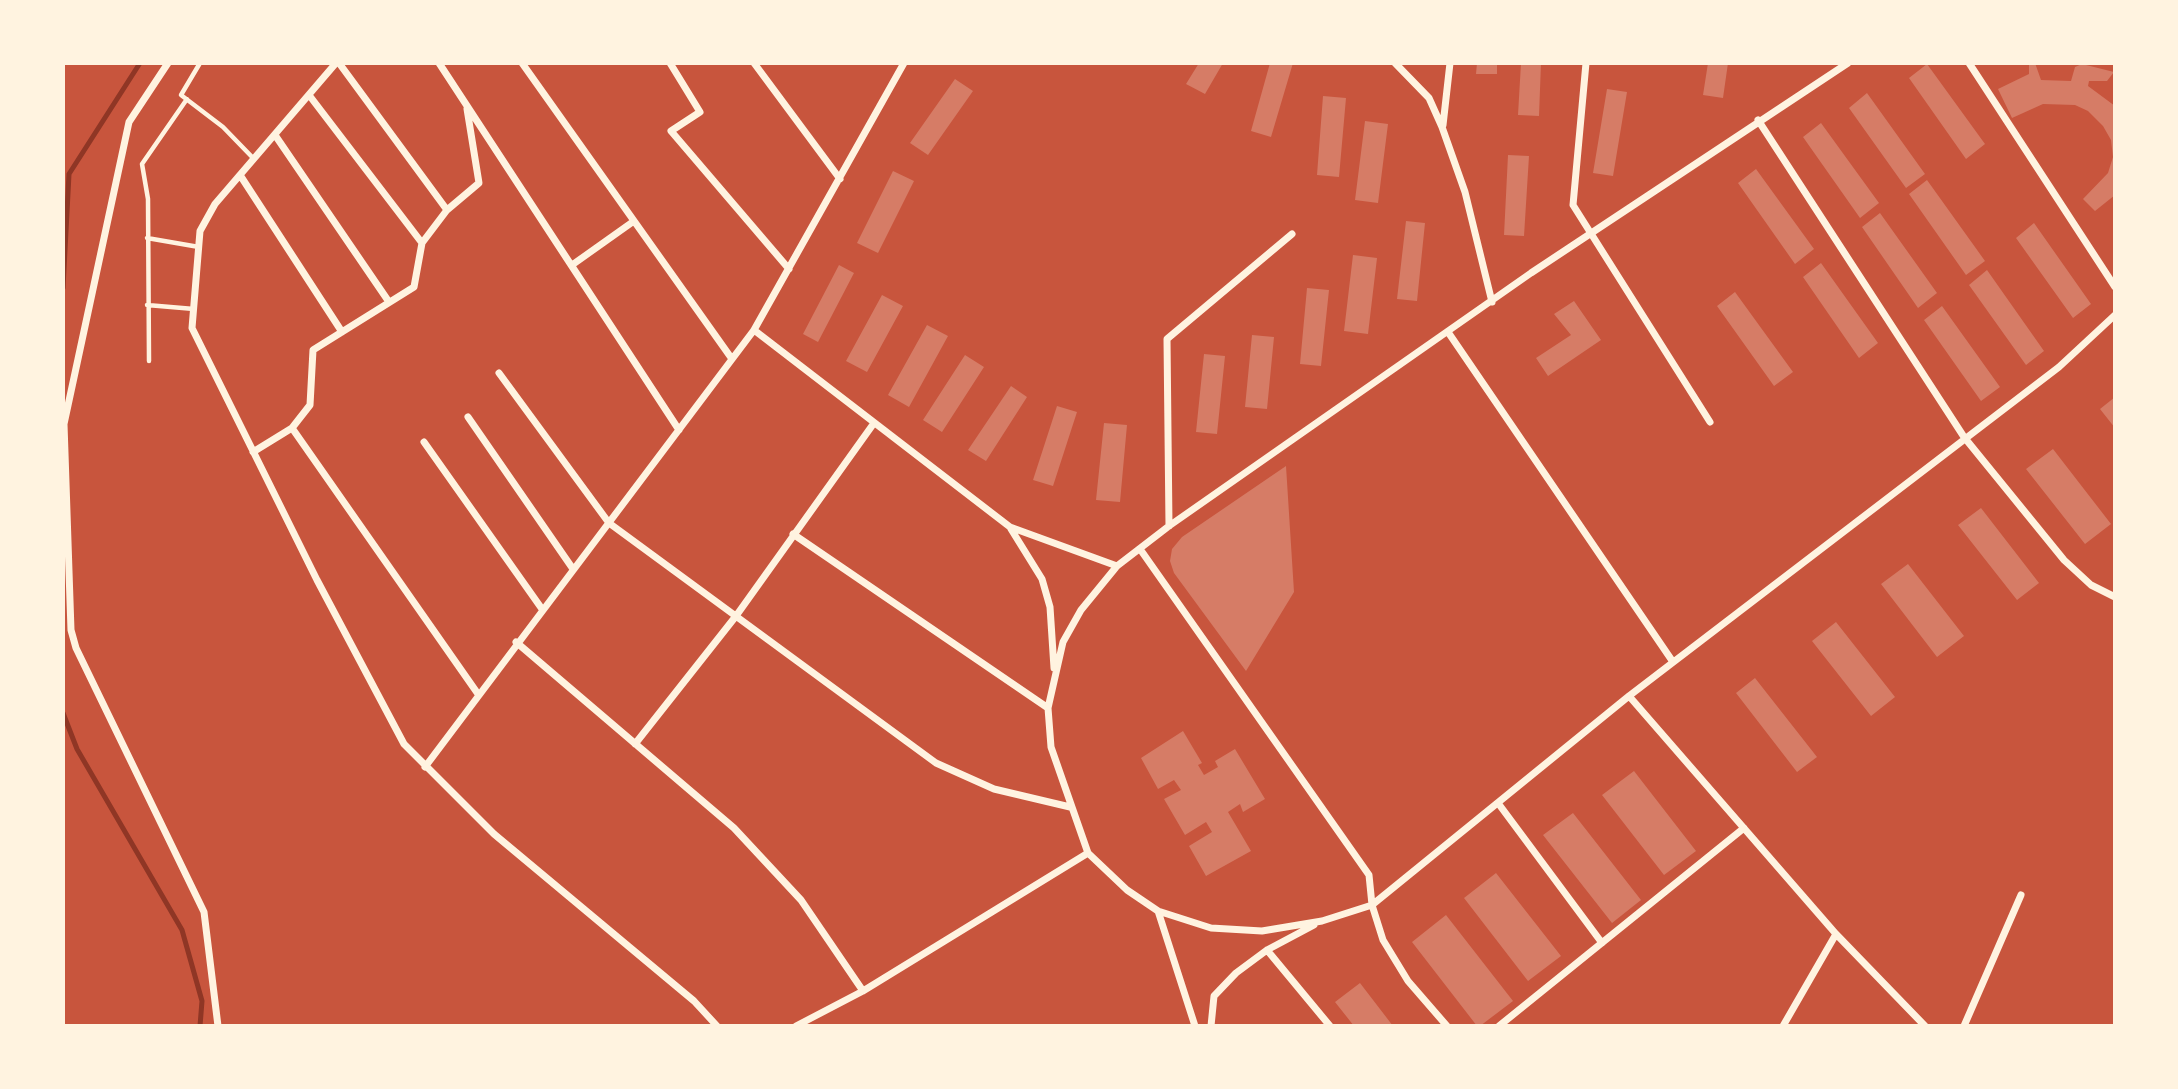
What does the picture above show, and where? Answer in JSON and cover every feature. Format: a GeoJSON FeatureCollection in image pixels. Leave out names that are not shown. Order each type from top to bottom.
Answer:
{"type":"FeatureCollection","features":[{"type":"Feature","properties":{"kind":"street"},"geometry":{"type":"LineString","coordinates":[[168,63],[128,122],[64,424],[71,630],[76,648],[204,912],[218,1026]]}},
{"type":"Feature","properties":{"kind":"street"},"geometry":{"type":"LineString","coordinates":[[447,210],[338,63],[215,204],[201,231],[192,328],[404,744],[494,834],[694,1000],[717,1026]]}},
{"type":"Feature","properties":{"kind":"street"},"geometry":{"type":"LineString","coordinates":[[439,63],[679,430]]}},
{"type":"Feature","properties":{"kind":"street"},"geometry":{"type":"LineString","coordinates":[[522,63],[733,359]]}},
{"type":"Feature","properties":{"kind":"street"},"geometry":{"type":"LineString","coordinates":[[670,63],[700,112],[671,131],[789,269]]}},
{"type":"Feature","properties":{"kind":"street"},"geometry":{"type":"LineString","coordinates":[[754,63],[840,179]]}},
{"type":"Feature","properties":{"kind":"street"},"geometry":{"type":"LineString","coordinates":[[425,767],[516,642],[754,330],[904,63]]}},
{"type":"Feature","properties":{"kind":"street"},"geometry":{"type":"LineString","coordinates":[[1395,63],[1429,98],[1442,127],[1465,192],[1492,302]]}},
{"type":"Feature","properties":{"kind":"street"},"geometry":{"type":"LineString","coordinates":[[1442,127],[1450,63]]}},
{"type":"Feature","properties":{"kind":"street"},"geometry":{"type":"LineString","coordinates":[[1586,63],[1573,205],[1710,422]]}},
{"type":"Feature","properties":{"kind":"street"},"geometry":{"type":"LineString","coordinates":[[1849,63],[1758,120],[1590,233],[1169,526],[1117,566],[1081,610],[1063,642],[1048,708],[1051,747],[1088,853],[1127,890],[1157,911],[1211,928],[1262,931],[1322,921],[1372,905],[1629,696],[1964,436],[2059,367],[2115,315]]}},
{"type":"Feature","properties":{"kind":"street"},"geometry":{"type":"LineString","coordinates":[[1969,63],[2115,287]]}},
{"type":"Feature","properties":{"kind":"street"},"geometry":{"type":"LineString","coordinates":[[309,95],[422,243]]}},
{"type":"Feature","properties":{"kind":"street"},"geometry":{"type":"LineString","coordinates":[[254,452],[292,428],[310,405],[313,350],[414,287],[422,243],[447,210],[479,183],[467,105]]}},
{"type":"Feature","properties":{"kind":"street"},"geometry":{"type":"LineString","coordinates":[[1758,120],[1964,436],[2064,560],[2091,585],[2115,597]]}},
{"type":"Feature","properties":{"kind":"street"},"geometry":{"type":"LineString","coordinates":[[275,135],[389,302]]}},
{"type":"Feature","properties":{"kind":"street"},"geometry":{"type":"LineString","coordinates":[[240,174],[342,331]]}},
{"type":"Feature","properties":{"kind":"street"},"geometry":{"type":"LineString","coordinates":[[572,265],[634,220]]}},
{"type":"Feature","properties":{"kind":"street"},"geometry":{"type":"LineString","coordinates":[[1169,526],[1167,339],[1292,234]]}},
{"type":"Feature","properties":{"kind":"street"},"geometry":{"type":"LineString","coordinates":[[2103,329],[2115,331]]}},
{"type":"Feature","properties":{"kind":"street"},"geometry":{"type":"LineString","coordinates":[[754,330],[1010,527],[1117,566]]}},
{"type":"Feature","properties":{"kind":"street"},"geometry":{"type":"LineString","coordinates":[[1448,332],[1673,662]]}},
{"type":"Feature","properties":{"kind":"street"},"geometry":{"type":"LineString","coordinates":[[499,373],[609,523],[936,763],[994,789],[1070,807]]}},
{"type":"Feature","properties":{"kind":"street"},"geometry":{"type":"LineString","coordinates":[[468,417],[573,569]]}},
{"type":"Feature","properties":{"kind":"street"},"geometry":{"type":"LineString","coordinates":[[635,744],[736,616],[874,422]]}},
{"type":"Feature","properties":{"kind":"street"},"geometry":{"type":"LineString","coordinates":[[292,428],[478,694]]}},
{"type":"Feature","properties":{"kind":"street"},"geometry":{"type":"LineString","coordinates":[[424,442],[542,609]]}},
{"type":"Feature","properties":{"kind":"street"},"geometry":{"type":"LineString","coordinates":[[1010,527],[1042,579],[1049,607],[1055,672]]}},
{"type":"Feature","properties":{"kind":"street"},"geometry":{"type":"LineString","coordinates":[[793,534],[1048,708]]}},
{"type":"Feature","properties":{"kind":"street"},"geometry":{"type":"LineString","coordinates":[[1140,549],[1368,875],[1372,905],[1383,940],[1408,981],[1447,1026]]}},
{"type":"Feature","properties":{"kind":"street"},"geometry":{"type":"LineString","coordinates":[[516,642],[734,828],[801,900],[863,991]]}},
{"type":"Feature","properties":{"kind":"street"},"geometry":{"type":"LineString","coordinates":[[1629,696],[1836,934],[1926,1026]]}},
{"type":"Feature","properties":{"kind":"street"},"geometry":{"type":"LineString","coordinates":[[1498,803],[1602,943]]}},
{"type":"Feature","properties":{"kind":"street"},"geometry":{"type":"LineString","coordinates":[[1499,1026],[1744,828]]}},
{"type":"Feature","properties":{"kind":"street"},"geometry":{"type":"LineString","coordinates":[[796,1026],[863,991],[1088,853]]}},
{"type":"Feature","properties":{"kind":"street"},"geometry":{"type":"LineString","coordinates":[[1964,1026],[2021,895]]}},
{"type":"Feature","properties":{"kind":"street"},"geometry":{"type":"LineString","coordinates":[[1157,911],[1195,1026]]}},
{"type":"Feature","properties":{"kind":"street"},"geometry":{"type":"LineString","coordinates":[[1211,1026],[1214,996],[1237,973],[1267,950],[1322,921]]}},
{"type":"Feature","properties":{"kind":"street"},"geometry":{"type":"LineString","coordinates":[[1783,1026],[1836,934]]}},
{"type":"Feature","properties":{"kind":"street"},"geometry":{"type":"LineString","coordinates":[[1267,950],[1330,1026]]}},
{"type":"Feature","properties":{"kind":"lane"},"geometry":{"type":"LineString","coordinates":[[200,63],[181,95],[222,127],[254,159]]}},
{"type":"Feature","properties":{"kind":"lane"},"geometry":{"type":"LineString","coordinates":[[149,361],[148,199],[142,164],[187,99]]}},
{"type":"Feature","properties":{"kind":"lane"},"geometry":{"type":"LineString","coordinates":[[147,238],[199,247]]}},
{"type":"Feature","properties":{"kind":"lane"},"geometry":{"type":"LineString","coordinates":[[147,304],[194,309]]}},
{"type":"Feature","properties":{"kind":"building"},"geometry":{"type":"Polygon","coordinates":[[[1199,63],[1223,63],[1205,94],[1186,84],[1199,63]]]}},
{"type":"Feature","properties":{"kind":"building"},"geometry":{"type":"Polygon","coordinates":[[[1270,63],[1293,63],[1271,137],[1251,131],[1270,63]]]}},
{"type":"Feature","properties":{"kind":"building"},"geometry":{"type":"Polygon","coordinates":[[[1477,63],[1497,63],[1497,74],[1476,74],[1477,63]]]}},
{"type":"Feature","properties":{"kind":"building"},"geometry":{"type":"Polygon","coordinates":[[[1521,63],[1541,63],[1539,116],[1518,115],[1521,63]]]}},
{"type":"Feature","properties":{"kind":"building"},"geometry":{"type":"Polygon","coordinates":[[[1708,63],[1728,63],[1723,98],[1703,95],[1708,63]]]}},
{"type":"Feature","properties":{"kind":"building"},"geometry":{"type":"Polygon","coordinates":[[[2029,63],[2035,63],[2041,80],[2071,81],[2075,67],[2082,64],[2114,72],[2107,81],[2089,81],[2088,86],[2115,106],[2115,195],[2095,211],[2083,199],[2108,173],[2113,157],[2111,140],[2103,126],[2088,111],[2075,105],[2043,104],[2012,118],[1998,89],[2029,74],[2029,63]]]}},
{"type":"Feature","properties":{"kind":"building"},"geometry":{"type":"Polygon","coordinates":[[[1927,64],[1985,144],[1966,159],[1909,78],[1927,64]]]}},
{"type":"Feature","properties":{"kind":"building"},"geometry":{"type":"Polygon","coordinates":[[[955,79],[973,91],[928,155],[910,143],[955,79]]]}},
{"type":"Feature","properties":{"kind":"building"},"geometry":{"type":"Polygon","coordinates":[[[1607,89],[1627,92],[1613,176],[1593,173],[1607,89]]]}},
{"type":"Feature","properties":{"kind":"building"},"geometry":{"type":"Polygon","coordinates":[[[1867,93],[1925,174],[1906,188],[1849,108],[1867,93]]]}},
{"type":"Feature","properties":{"kind":"building"},"geometry":{"type":"Polygon","coordinates":[[[1323,96],[1346,98],[1339,177],[1317,175],[1323,96]]]}},
{"type":"Feature","properties":{"kind":"building"},"geometry":{"type":"Polygon","coordinates":[[[1365,121],[1388,124],[1378,203],[1355,200],[1365,121]]]}},
{"type":"Feature","properties":{"kind":"building"},"geometry":{"type":"Polygon","coordinates":[[[1821,123],[1879,203],[1860,218],[1803,137],[1821,123]]]}},
{"type":"Feature","properties":{"kind":"building"},"geometry":{"type":"Polygon","coordinates":[[[1508,155],[1529,156],[1524,236],[1504,235],[1508,155]]]}},
{"type":"Feature","properties":{"kind":"building"},"geometry":{"type":"Polygon","coordinates":[[[1756,169],[1814,249],[1795,264],[1738,183],[1756,169]]]}},
{"type":"Feature","properties":{"kind":"building"},"geometry":{"type":"Polygon","coordinates":[[[893,171],[914,181],[878,253],[857,243],[893,171]]]}},
{"type":"Feature","properties":{"kind":"building"},"geometry":{"type":"Polygon","coordinates":[[[1927,180],[1985,261],[1966,275],[1909,194],[1927,180]]]}},
{"type":"Feature","properties":{"kind":"building"},"geometry":{"type":"Polygon","coordinates":[[[1880,213],[1937,293],[1918,308],[1862,227],[1880,213]]]}},
{"type":"Feature","properties":{"kind":"building"},"geometry":{"type":"Polygon","coordinates":[[[1406,221],[1425,223],[1417,301],[1397,299],[1406,221]]]}},
{"type":"Feature","properties":{"kind":"building"},"geometry":{"type":"Polygon","coordinates":[[[2034,223],[2091,304],[2073,318],[2016,238],[2034,223]]]}},
{"type":"Feature","properties":{"kind":"building"},"geometry":{"type":"Polygon","coordinates":[[[1353,255],[1377,258],[1368,334],[1344,331],[1353,255]]]}},
{"type":"Feature","properties":{"kind":"building"},"geometry":{"type":"Polygon","coordinates":[[[1821,263],[1878,343],[1859,358],[1803,277],[1821,263]]]}},
{"type":"Feature","properties":{"kind":"building"},"geometry":{"type":"Polygon","coordinates":[[[839,265],[854,273],[818,342],[803,334],[839,265]]]}},
{"type":"Feature","properties":{"kind":"building"},"geometry":{"type":"Polygon","coordinates":[[[1987,270],[2044,351],[2026,365],[1969,285],[1987,270]]]}},
{"type":"Feature","properties":{"kind":"building"},"geometry":{"type":"Polygon","coordinates":[[[1307,288],[1329,290],[1321,366],[1300,364],[1307,288]]]}},
{"type":"Feature","properties":{"kind":"building"},"geometry":{"type":"Polygon","coordinates":[[[1735,292],[1793,372],[1774,386],[1717,306],[1735,292]]]}},
{"type":"Feature","properties":{"kind":"building"},"geometry":{"type":"Polygon","coordinates":[[[882,295],[903,306],[867,372],[846,361],[882,295]]]}},
{"type":"Feature","properties":{"kind":"building"},"geometry":{"type":"Polygon","coordinates":[[[1574,301],[1601,340],[1548,376],[1536,358],[1571,335],[1554,314],[1574,301]]]}},
{"type":"Feature","properties":{"kind":"building"},"geometry":{"type":"Polygon","coordinates":[[[1942,306],[2000,387],[1981,401],[1924,320],[1942,306]]]}},
{"type":"Feature","properties":{"kind":"building"},"geometry":{"type":"Polygon","coordinates":[[[927,325],[948,336],[909,407],[888,395],[927,325]]]}},
{"type":"Feature","properties":{"kind":"building"},"geometry":{"type":"Polygon","coordinates":[[[1252,335],[1274,337],[1267,409],[1245,407],[1252,335]]]}},
{"type":"Feature","properties":{"kind":"building"},"geometry":{"type":"Polygon","coordinates":[[[1204,354],[1225,356],[1217,434],[1196,432],[1204,354]]]}},
{"type":"Feature","properties":{"kind":"building"},"geometry":{"type":"Polygon","coordinates":[[[965,355],[984,367],[942,432],[923,420],[965,355]]]}},
{"type":"Feature","properties":{"kind":"building"},"geometry":{"type":"Polygon","coordinates":[[[1011,386],[1027,397],[986,461],[968,450],[1011,386]]]}},
{"type":"Feature","properties":{"kind":"building"},"geometry":{"type":"Polygon","coordinates":[[[2115,397],[2115,428],[2100,409],[2115,397]]]}},
{"type":"Feature","properties":{"kind":"building"},"geometry":{"type":"Polygon","coordinates":[[[1057,406],[1077,412],[1053,486],[1033,480],[1057,406]]]}},
{"type":"Feature","properties":{"kind":"building"},"geometry":{"type":"Polygon","coordinates":[[[1104,423],[1127,425],[1120,502],[1096,500],[1104,423]]]}},
{"type":"Feature","properties":{"kind":"building"},"geometry":{"type":"Polygon","coordinates":[[[2053,449],[2111,524],[2085,544],[2026,469],[2053,449]]]}},
{"type":"Feature","properties":{"kind":"building"},"geometry":{"type":"Polygon","coordinates":[[[1286,466],[1294,592],[1246,671],[1174,573],[1170,561],[1172,549],[1182,537],[1286,466]]]}},
{"type":"Feature","properties":{"kind":"building"},"geometry":{"type":"Polygon","coordinates":[[[1981,508],[2039,583],[2017,600],[1958,525],[1981,508]]]}},
{"type":"Feature","properties":{"kind":"building"},"geometry":{"type":"Polygon","coordinates":[[[1908,564],[1964,636],[1937,657],[1881,584],[1908,564]]]}},
{"type":"Feature","properties":{"kind":"building"},"geometry":{"type":"Polygon","coordinates":[[[1836,622],[1895,697],[1871,716],[1812,641],[1836,622]]]}},
{"type":"Feature","properties":{"kind":"building"},"geometry":{"type":"Polygon","coordinates":[[[1755,678],[1817,757],[1797,772],[1736,693],[1755,678]]]}},
{"type":"Feature","properties":{"kind":"building"},"geometry":{"type":"Polygon","coordinates":[[[1183,731],[1202,763],[1198,765],[1204,775],[1218,767],[1215,761],[1235,749],[1265,799],[1243,812],[1240,804],[1228,812],[1251,851],[1206,876],[1189,846],[1212,832],[1206,822],[1185,835],[1164,799],[1181,790],[1174,780],[1158,789],[1141,758],[1183,731]]]}},
{"type":"Feature","properties":{"kind":"building"},"geometry":{"type":"Polygon","coordinates":[[[1634,771],[1696,851],[1664,875],[1602,795],[1634,771]]]}},
{"type":"Feature","properties":{"kind":"building"},"geometry":{"type":"Polygon","coordinates":[[[1573,813],[1641,900],[1612,923],[1543,835],[1573,813]]]}},
{"type":"Feature","properties":{"kind":"building"},"geometry":{"type":"Polygon","coordinates":[[[1496,873],[1561,956],[1528,981],[1464,898],[1496,873]]]}},
{"type":"Feature","properties":{"kind":"building"},"geometry":{"type":"Polygon","coordinates":[[[1446,915],[1513,1001],[1480,1026],[1477,1026],[1412,942],[1446,915]]]}},
{"type":"Feature","properties":{"kind":"building"},"geometry":{"type":"Polygon","coordinates":[[[1360,983],[1393,1026],[1354,1026],[1335,1002],[1360,983]]]}},
{"type":"Feature","properties":{"kind":"waterway"},"geometry":{"type":"LineString","coordinates":[[63,288],[69,174],[140,63]]}},
{"type":"Feature","properties":{"kind":"waterway"},"geometry":{"type":"LineString","coordinates":[[63,713],[77,749],[182,930],[202,1001],[200,1026]]}}]}
